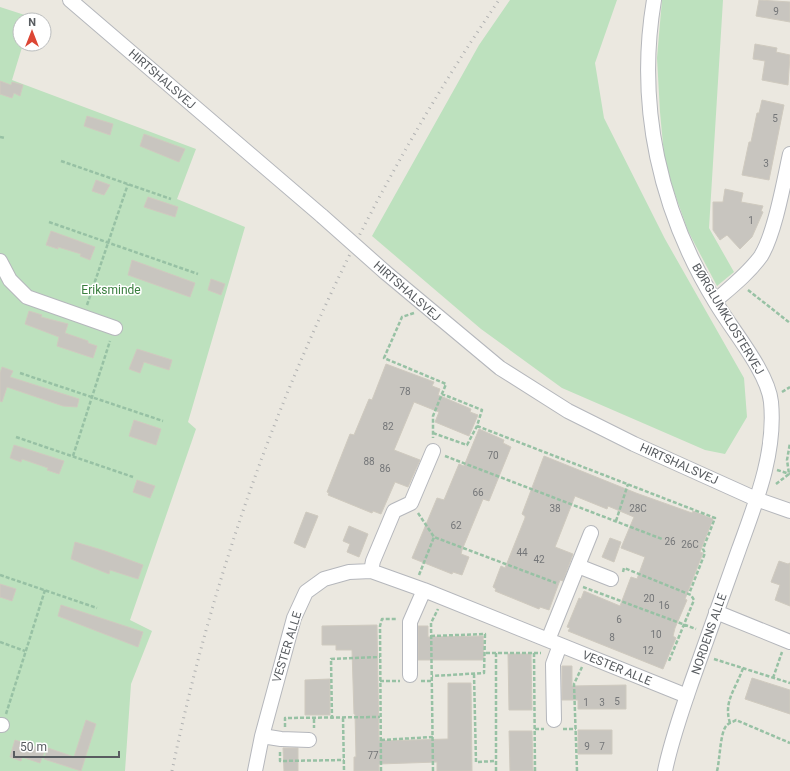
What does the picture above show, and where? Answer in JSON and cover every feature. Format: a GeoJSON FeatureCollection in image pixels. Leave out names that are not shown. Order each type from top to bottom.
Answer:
{"type":"FeatureCollection","features":[{"type":"Feature","properties":{"kind":"street","name":"HIRTSHALSVEJ"},"geometry":{"type":"LineString","coordinates":[[70,0],[428,309],[500,368],[568,411],[634,444],[756,499],[790,511]]}},
{"type":"Feature","properties":{"kind":"street","name":"BØRGLUMKLOSTERVEJ"},"geometry":{"type":"LineString","coordinates":[[654,0],[648,44],[648,77],[653,136],[658,166],[678,229],[689,254],[715,301],[763,377],[771,399],[773,421],[770,447],[756,499]]}},
{"type":"Feature","properties":{"kind":"street"},"geometry":{"type":"LineString","coordinates":[[715,301],[738,282],[761,255],[774,224],[790,154]]}},
{"type":"Feature","properties":{"kind":"street"},"geometry":{"type":"LineString","coordinates":[[0,261],[10,280],[27,297],[115,328]]}},
{"type":"Feature","properties":{"kind":"street"},"geometry":{"type":"LineString","coordinates":[[371,571],[373,561],[394,511],[411,503],[432,451]]}},
{"type":"Feature","properties":{"kind":"street","name":"NORDENS ALLE"},"geometry":{"type":"LineString","coordinates":[[665,771],[687,696],[756,499]]}},
{"type":"Feature","properties":{"kind":"street"},"geometry":{"type":"LineString","coordinates":[[554,720],[553,664],[555,646],[569,588],[591,533]]}},
{"type":"Feature","properties":{"kind":"street"},"geometry":{"type":"LineString","coordinates":[[578,566],[616,577]]}},
{"type":"Feature","properties":{"kind":"street","name":"VESTER ALLE"},"geometry":{"type":"LineString","coordinates":[[255,771],[262,736],[294,618],[306,592],[324,579],[349,572],[371,571],[419,588],[555,646],[587,656],[687,696]]}},
{"type":"Feature","properties":{"kind":"street"},"geometry":{"type":"LineString","coordinates":[[410,675],[411,619],[419,588]]}},
{"type":"Feature","properties":{"kind":"street"},"geometry":{"type":"LineString","coordinates":[[716,612],[788,641]]}},
{"type":"Feature","properties":{"kind":"street"},"geometry":{"type":"LineString","coordinates":[[262,736],[283,739],[309,740]]}},
{"type":"Feature","properties":{"kind":"path"},"geometry":{"type":"LineString","coordinates":[[0,137],[5,138]]}},
{"type":"Feature","properties":{"kind":"path"},"geometry":{"type":"LineString","coordinates":[[61,161],[171,199]]}},
{"type":"Feature","properties":{"kind":"path"},"geometry":{"type":"LineString","coordinates":[[83,316],[128,184]]}},
{"type":"Feature","properties":{"kind":"path"},"geometry":{"type":"LineString","coordinates":[[49,222],[198,274]]}},
{"type":"Feature","properties":{"kind":"path"},"geometry":{"type":"LineString","coordinates":[[738,282],[790,323]]}},
{"type":"Feature","properties":{"kind":"path"},"geometry":{"type":"LineString","coordinates":[[428,309],[402,317],[384,358],[446,384],[432,416],[432,451],[662,539]]}},
{"type":"Feature","properties":{"kind":"path"},"geometry":{"type":"LineString","coordinates":[[73,456],[115,328]]}},
{"type":"Feature","properties":{"kind":"path"},"geometry":{"type":"LineString","coordinates":[[20,373],[163,421]]}},
{"type":"Feature","properties":{"kind":"path"},"geometry":{"type":"LineString","coordinates":[[432,433],[467,445],[477,426],[482,410],[442,394]]}},
{"type":"Feature","properties":{"kind":"path"},"geometry":{"type":"LineString","coordinates":[[477,426],[715,518],[703,549],[705,553],[689,594]]}},
{"type":"Feature","properties":{"kind":"path"},"geometry":{"type":"LineString","coordinates":[[16,437],[133,477]]}},
{"type":"Feature","properties":{"kind":"path"},"geometry":{"type":"LineString","coordinates":[[789,474],[787,460],[790,443]]}},
{"type":"Feature","properties":{"kind":"path"},"geometry":{"type":"LineString","coordinates":[[616,521],[628,484]]}},
{"type":"Feature","properties":{"kind":"path"},"geometry":{"type":"LineString","coordinates":[[411,503],[434,537],[572,590],[579,586],[709,634]]}},
{"type":"Feature","properties":{"kind":"path"},"geometry":{"type":"LineString","coordinates":[[419,588],[434,537]]}},
{"type":"Feature","properties":{"kind":"path"},"geometry":{"type":"LineString","coordinates":[[616,577],[624,568],[689,594],[694,600],[669,661]]}},
{"type":"Feature","properties":{"kind":"path"},"geometry":{"type":"LineString","coordinates":[[0,575],[98,608]]}},
{"type":"Feature","properties":{"kind":"path"},"geometry":{"type":"LineString","coordinates":[[1,725],[45,590]]}},
{"type":"Feature","properties":{"kind":"path"},"geometry":{"type":"LineString","coordinates":[[614,599],[616,593]]}},
{"type":"Feature","properties":{"kind":"path"},"geometry":{"type":"LineString","coordinates":[[433,771],[431,622],[443,598]]}},
{"type":"Feature","properties":{"kind":"path"},"geometry":{"type":"LineString","coordinates":[[381,771],[380,626],[382,619],[411,619]]}},
{"type":"Feature","properties":{"kind":"path"},"geometry":{"type":"LineString","coordinates":[[431,636],[485,634],[486,653],[484,673],[432,676]]}},
{"type":"Feature","properties":{"kind":"path"},"geometry":{"type":"LineString","coordinates":[[774,678],[788,641]]}},
{"type":"Feature","properties":{"kind":"path"},"geometry":{"type":"LineString","coordinates":[[0,642],[26,652]]}},
{"type":"Feature","properties":{"kind":"path"},"geometry":{"type":"LineString","coordinates":[[486,653],[534,653],[555,646]]}},
{"type":"Feature","properties":{"kind":"path"},"geometry":{"type":"LineString","coordinates":[[496,653],[496,771]]}},
{"type":"Feature","properties":{"kind":"path"},"geometry":{"type":"LineString","coordinates":[[534,653],[535,771]]}},
{"type":"Feature","properties":{"kind":"path"},"geometry":{"type":"LineString","coordinates":[[701,655],[790,683]]}},
{"type":"Feature","properties":{"kind":"path"},"geometry":{"type":"LineString","coordinates":[[577,771],[574,684],[587,656]]}},
{"type":"Feature","properties":{"kind":"path"},"geometry":{"type":"LineString","coordinates":[[332,719],[331,659],[380,657]]}},
{"type":"Feature","properties":{"kind":"path"},"geometry":{"type":"LineString","coordinates":[[730,723],[727,713],[728,703],[737,685],[742,668]]}},
{"type":"Feature","properties":{"kind":"path"},"geometry":{"type":"LineString","coordinates":[[474,674],[476,762],[496,762]]}},
{"type":"Feature","properties":{"kind":"path"},"geometry":{"type":"LineString","coordinates":[[344,760],[280,761],[285,718],[332,719],[380,717]]}},
{"type":"Feature","properties":{"kind":"path"},"geometry":{"type":"LineString","coordinates":[[343,718],[344,771]]}},
{"type":"Feature","properties":{"kind":"path"},"geometry":{"type":"LineString","coordinates":[[718,771],[723,731],[730,723],[736,720],[790,744]]}},
{"type":"Feature","properties":{"kind":"path"},"geometry":{"type":"LineString","coordinates":[[381,740],[433,737]]}},
{"type":"Feature","properties":{"kind":"green space"},"geometry":{"type":"Polygon","coordinates":[[[510,0],[617,0],[595,63],[604,118],[665,239],[744,378],[747,417],[725,454],[705,450],[562,388],[481,329],[372,236],[479,45],[510,0]]]}},
{"type":"Feature","properties":{"kind":"green space"},"geometry":{"type":"Polygon","coordinates":[[[662,0],[723,0],[709,228],[734,272],[717,286],[688,231],[665,166],[657,58],[662,0]]]}},
{"type":"Feature","properties":{"kind":"green space","name":"Eriksminde"},"geometry":{"type":"Polygon","coordinates":[[[0,7],[16,12],[12,12],[12,52],[21,52],[12,80],[196,149],[177,199],[245,227],[188,422],[196,429],[130,620],[152,631],[131,684],[125,771],[0,771],[0,7]]]}},
{"type":"Feature","properties":{"kind":"building"},"geometry":{"type":"Polygon","coordinates":[[[759,0],[790,2],[790,22],[756,16],[759,0]]]}},
{"type":"Feature","properties":{"kind":"building"},"geometry":{"type":"Polygon","coordinates":[[[755,44],[777,48],[776,52],[790,55],[788,85],[762,80],[765,61],[753,59],[755,44]]]}},
{"type":"Feature","properties":{"kind":"building"},"geometry":{"type":"Polygon","coordinates":[[[0,81],[11,85],[12,82],[23,85],[20,96],[14,93],[12,98],[0,94],[0,81]]]}},
{"type":"Feature","properties":{"kind":"building"},"geometry":{"type":"Polygon","coordinates":[[[762,100],[784,105],[769,180],[742,175],[749,142],[751,142],[757,113],[759,113],[762,100]]]}},
{"type":"Feature","properties":{"kind":"building"},"geometry":{"type":"Polygon","coordinates":[[[87,116],[113,124],[110,135],[84,126],[87,116]]]}},
{"type":"Feature","properties":{"kind":"building"},"geometry":{"type":"Polygon","coordinates":[[[144,134],[185,149],[179,162],[140,146],[144,134]]]}},
{"type":"Feature","properties":{"kind":"building"},"geometry":{"type":"Polygon","coordinates":[[[96,180],[110,185],[104,195],[92,191],[96,180]]]}},
{"type":"Feature","properties":{"kind":"building"},"geometry":{"type":"Polygon","coordinates":[[[725,189],[743,193],[741,202],[763,206],[761,211],[763,212],[752,237],[740,249],[727,235],[720,240],[713,230],[713,202],[723,202],[725,189]]]}},
{"type":"Feature","properties":{"kind":"building"},"geometry":{"type":"Polygon","coordinates":[[[148,197],[178,207],[175,217],[144,207],[148,197]]]}},
{"type":"Feature","properties":{"kind":"building"},"geometry":{"type":"Polygon","coordinates":[[[51,231],[95,247],[90,260],[80,256],[81,254],[46,245],[51,231]]]}},
{"type":"Feature","properties":{"kind":"building"},"geometry":{"type":"Polygon","coordinates":[[[132,260],[195,283],[190,297],[128,275],[132,260]]]}},
{"type":"Feature","properties":{"kind":"building"},"geometry":{"type":"Polygon","coordinates":[[[211,279],[225,284],[221,295],[208,290],[211,279]]]}},
{"type":"Feature","properties":{"kind":"building"},"geometry":{"type":"Polygon","coordinates":[[[29,311],[42,315],[41,317],[68,324],[65,333],[88,341],[88,343],[97,346],[93,358],[57,346],[59,337],[25,324],[29,311]]]}},
{"type":"Feature","properties":{"kind":"building"},"geometry":{"type":"Polygon","coordinates":[[[137,349],[172,360],[169,370],[144,362],[140,373],[129,369],[137,349]]]}},
{"type":"Feature","properties":{"kind":"building"},"geometry":{"type":"Polygon","coordinates":[[[386,364],[434,382],[432,386],[440,389],[438,395],[471,409],[470,412],[478,415],[469,436],[435,422],[439,412],[414,402],[394,450],[420,460],[408,487],[395,482],[381,514],[373,511],[372,513],[328,495],[329,493],[327,492],[350,434],[354,435],[369,399],[372,400],[386,364]]]}},
{"type":"Feature","properties":{"kind":"building"},"geometry":{"type":"Polygon","coordinates":[[[2,367],[13,371],[10,377],[79,399],[77,407],[63,406],[7,387],[2,402],[0,401],[0,373],[2,367]]]}},
{"type":"Feature","properties":{"kind":"building"},"geometry":{"type":"Polygon","coordinates":[[[134,420],[161,429],[156,445],[129,436],[134,420]]]}},
{"type":"Feature","properties":{"kind":"building"},"geometry":{"type":"Polygon","coordinates":[[[479,429],[504,440],[503,443],[511,447],[489,501],[483,499],[462,550],[461,554],[469,557],[462,575],[453,572],[452,574],[412,558],[437,498],[444,500],[459,464],[464,466],[479,429]]]}},
{"type":"Feature","properties":{"kind":"building"},"geometry":{"type":"Polygon","coordinates":[[[14,445],[64,461],[59,474],[47,470],[48,468],[22,459],[21,462],[10,458],[14,445]]]}},
{"type":"Feature","properties":{"kind":"building"},"geometry":{"type":"Polygon","coordinates":[[[544,456],[636,493],[713,519],[700,552],[703,553],[685,599],[687,600],[675,628],[673,636],[676,638],[663,669],[568,631],[570,628],[567,627],[579,598],[581,599],[584,591],[620,606],[631,577],[637,579],[645,557],[621,548],[634,517],[608,506],[607,509],[575,496],[555,547],[573,554],[563,581],[560,580],[549,610],[540,607],[539,609],[495,591],[496,589],[493,587],[501,566],[505,568],[525,518],[522,514],[544,456]]]}},
{"type":"Feature","properties":{"kind":"building"},"geometry":{"type":"Polygon","coordinates":[[[137,480],[155,486],[150,498],[133,492],[137,480]]]}},
{"type":"Feature","properties":{"kind":"building"},"geometry":{"type":"Polygon","coordinates":[[[306,512],[318,516],[305,548],[294,543],[306,512]]]}},
{"type":"Feature","properties":{"kind":"building"},"geometry":{"type":"Polygon","coordinates":[[[349,526],[368,534],[359,557],[347,552],[350,544],[343,541],[349,526]]]}},
{"type":"Feature","properties":{"kind":"building"},"geometry":{"type":"Polygon","coordinates":[[[610,538],[621,542],[614,562],[602,557],[610,538]]]}},
{"type":"Feature","properties":{"kind":"building"},"geometry":{"type":"Polygon","coordinates":[[[75,542],[143,565],[138,579],[110,570],[109,574],[71,559],[75,542]]]}},
{"type":"Feature","properties":{"kind":"building"},"geometry":{"type":"Polygon","coordinates":[[[779,561],[788,564],[790,563],[790,606],[775,600],[780,585],[771,582],[779,561]]]}},
{"type":"Feature","properties":{"kind":"building"},"geometry":{"type":"Polygon","coordinates":[[[0,584],[16,589],[12,601],[0,597],[0,584]]]}},
{"type":"Feature","properties":{"kind":"building"},"geometry":{"type":"Polygon","coordinates":[[[61,605],[143,632],[138,647],[58,616],[61,605]]]}},
{"type":"Feature","properties":{"kind":"building"},"geometry":{"type":"Polygon","coordinates":[[[377,625],[379,741],[448,739],[448,683],[471,683],[472,771],[437,771],[437,762],[379,764],[379,771],[354,771],[354,757],[356,757],[352,650],[336,650],[336,645],[322,645],[322,626],[377,625]]]}},
{"type":"Feature","properties":{"kind":"building"},"geometry":{"type":"Polygon","coordinates":[[[418,626],[428,626],[428,637],[483,636],[484,660],[418,660],[418,626]]]}},
{"type":"Feature","properties":{"kind":"building"},"geometry":{"type":"Polygon","coordinates":[[[508,654],[531,654],[532,710],[509,710],[508,654]]]}},
{"type":"Feature","properties":{"kind":"building"},"geometry":{"type":"Polygon","coordinates":[[[562,666],[572,666],[572,686],[626,685],[626,709],[578,709],[578,700],[562,700],[562,666]]]}},
{"type":"Feature","properties":{"kind":"building"},"geometry":{"type":"Polygon","coordinates":[[[752,678],[790,690],[790,714],[745,699],[752,678]]]}},
{"type":"Feature","properties":{"kind":"building"},"geometry":{"type":"Polygon","coordinates":[[[330,679],[330,715],[305,715],[305,680],[330,679]]]}},
{"type":"Feature","properties":{"kind":"building"},"geometry":{"type":"Polygon","coordinates":[[[86,720],[96,724],[81,771],[44,759],[48,748],[74,757],[86,720]]]}},
{"type":"Feature","properties":{"kind":"building"},"geometry":{"type":"Polygon","coordinates":[[[578,730],[612,730],[612,754],[578,754],[578,730]]]}},
{"type":"Feature","properties":{"kind":"building"},"geometry":{"type":"Polygon","coordinates":[[[509,731],[532,731],[533,771],[510,771],[509,731]]]}},
{"type":"Feature","properties":{"kind":"building"},"geometry":{"type":"Polygon","coordinates":[[[15,740],[45,750],[40,763],[22,757],[21,761],[10,757],[15,740]]]}},
{"type":"Feature","properties":{"kind":"building"},"geometry":{"type":"Polygon","coordinates":[[[283,748],[298,748],[298,771],[284,771],[283,748]]]}},
{"type":"Feature","properties":{"kind":"railway"},"geometry":{"type":"LineString","coordinates":[[172,771],[196,668],[225,567],[259,467],[297,369],[341,273],[389,180],[442,88],[499,0]]}}]}
